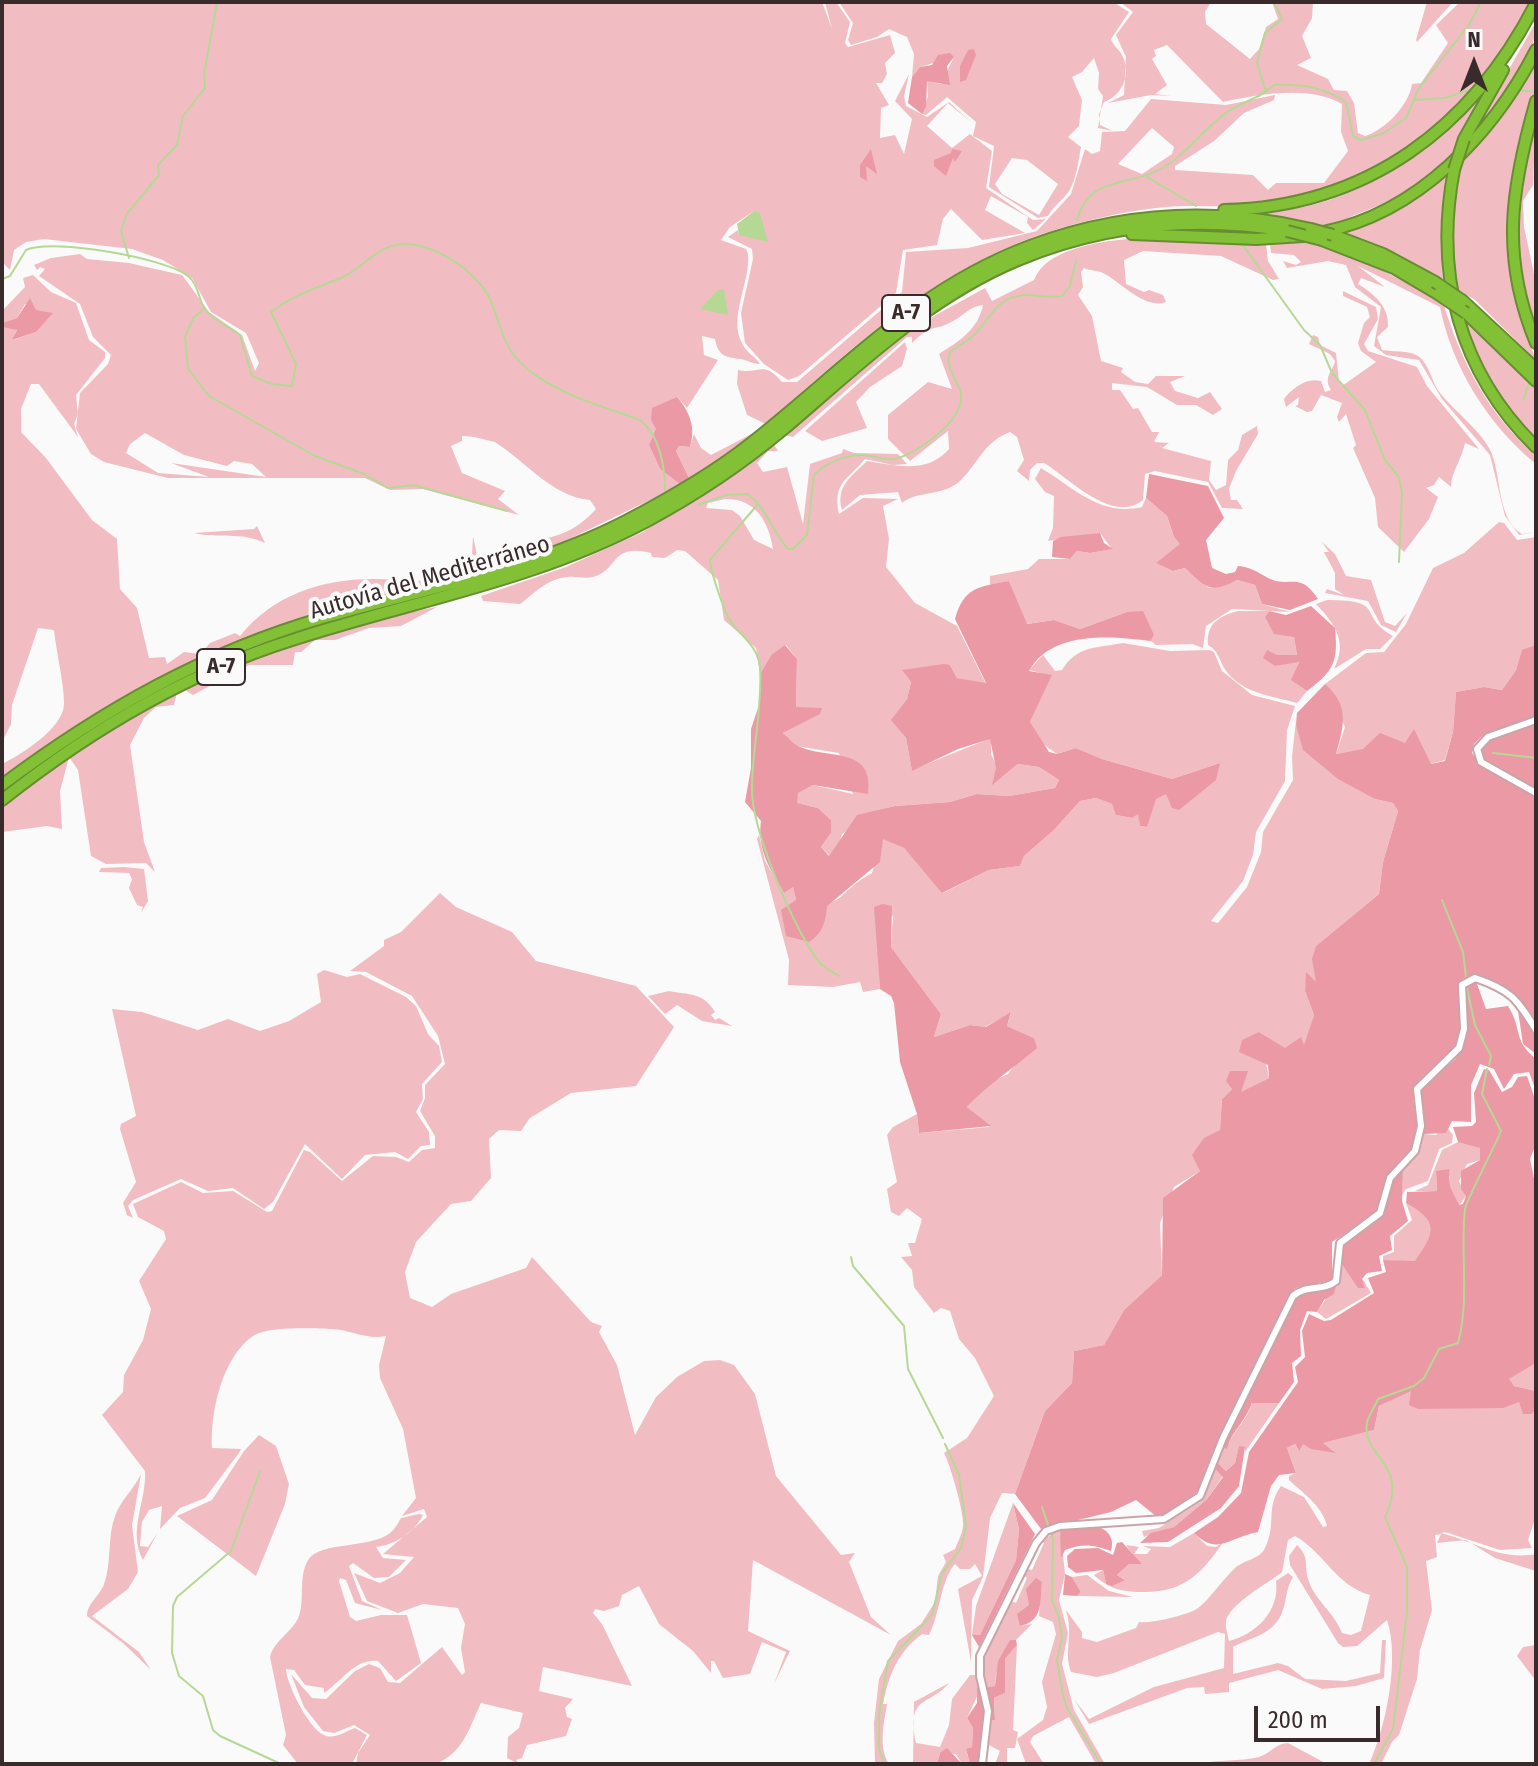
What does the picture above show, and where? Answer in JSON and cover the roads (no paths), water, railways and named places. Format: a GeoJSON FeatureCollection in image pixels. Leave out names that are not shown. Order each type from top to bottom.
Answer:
{"type":"FeatureCollection","features":[{"type":"Feature","properties":{"kind":"highway"},"geometry":{"type":"LineString","coordinates":[[1114,230],[1135,218],[1163,212],[1293,204],[1333,193],[1369,177],[1421,144],[1468,102],[1506,54],[1536,3]]}},
{"type":"Feature","properties":{"kind":"highway"},"geometry":{"type":"LineString","coordinates":[[1536,13],[1464,139],[1454,170],[1446,226],[1448,271],[1455,313],[1484,383],[1536,447]]}},
{"type":"Feature","properties":{"kind":"highway"},"geometry":{"type":"LineString","coordinates":[[1114,230],[1277,239],[1333,230],[1369,217],[1412,194],[1452,165],[1499,108],[1536,50]]}},
{"type":"Feature","properties":{"kind":"highway"},"geometry":{"type":"LineString","coordinates":[[1536,101],[1516,179],[1512,240],[1517,282],[1536,343]]}},
{"type":"Feature","properties":{"kind":"highway"},"geometry":{"type":"LineString","coordinates":[[1135,218],[1228,216],[1311,229],[1463,301],[1536,369]]}},
{"type":"Feature","properties":{"kind":"highway"},"geometry":{"type":"LineString","coordinates":[[1053,246],[1114,230],[1211,222],[1328,238]]}},
{"type":"Feature","properties":{"kind":"highway","name":"Autovía del Mediterráneo"},"geometry":{"type":"LineString","coordinates":[[780,425],[901,328],[985,277],[1053,246]]}},
{"type":"Feature","properties":{"kind":"highway","name":"Autovía del Mediterráneo"},"geometry":{"type":"LineString","coordinates":[[2,800],[101,729],[219,668],[288,641],[515,577],[594,547],[729,471],[893,321],[930,296],[1001,257],[1053,246]]}},
{"type":"Feature","properties":{"kind":"highway"},"geometry":{"type":"LineString","coordinates":[[1437,288],[1536,381]]}},
{"type":"Feature","properties":{"kind":"highway","name":"Autovía del Mediterráneo"},"geometry":{"type":"LineString","coordinates":[[2,785],[104,713],[215,657],[325,617],[543,557],[667,504]]}},
{"type":"Feature","properties":{"kind":"street"},"geometry":{"type":"LineString","coordinates":[[1536,720],[1482,740],[1477,749],[1481,762],[1536,793]]}},
{"type":"Feature","properties":{"kind":"street"},"geometry":{"type":"LineString","coordinates":[[982,1764],[988,1711],[980,1676],[980,1656],[1040,1536],[1060,1526],[1164,1519],[1200,1496],[1223,1438],[1293,1296],[1305,1288],[1326,1287],[1336,1281],[1340,1243],[1380,1213],[1390,1178],[1412,1158],[1421,1126],[1417,1089],[1424,1079],[1451,1059],[1462,1039],[1462,985],[1475,978],[1506,990],[1515,996],[1536,1030]]}},
{"type":"Feature","properties":{"kind":"waterway"},"geometry":{"type":"LineString","coordinates":[[129,258],[121,231],[126,215],[159,175],[158,165],[177,145],[183,116],[205,88],[204,74],[217,2]]}},
{"type":"Feature","properties":{"kind":"waterway"},"geometry":{"type":"LineString","coordinates":[[1266,92],[1257,63],[1265,33],[1282,19],[1274,2]]}},
{"type":"Feature","properties":{"kind":"waterway"},"geometry":{"type":"LineString","coordinates":[[1077,220],[1091,195],[1112,184],[1161,169],[1227,112],[1274,85],[1302,86],[1329,93],[1346,102],[1353,136],[1360,140],[1382,134],[1406,118],[1419,88],[1469,25],[1481,2]]}},
{"type":"Feature","properties":{"kind":"waterway"},"geometry":{"type":"LineString","coordinates":[[1414,100],[1445,98],[1473,89]]}},
{"type":"Feature","properties":{"kind":"waterway"},"geometry":{"type":"LineString","coordinates":[[1519,90],[1534,92]]}},
{"type":"Feature","properties":{"kind":"waterway"},"geometry":{"type":"LineString","coordinates":[[1147,177],[1196,206]]}},
{"type":"Feature","properties":{"kind":"waterway"},"geometry":{"type":"LineString","coordinates":[[2,279],[10,276],[26,250],[40,247],[60,246],[109,252],[176,269],[192,280],[208,313],[240,335],[252,376],[272,384],[292,386],[296,364],[271,312],[297,296],[349,274],[389,247],[401,244],[426,248],[463,268],[481,285],[506,342],[531,372],[560,390],[640,420],[647,426],[660,452],[665,491]]}},
{"type":"Feature","properties":{"kind":"waterway"},"geometry":{"type":"LineString","coordinates":[[1242,244],[1304,330],[1320,345],[1332,373],[1365,410],[1385,460],[1399,477],[1402,493],[1399,562]]}},
{"type":"Feature","properties":{"kind":"waterway"},"geometry":{"type":"LineString","coordinates":[[698,505],[726,495],[748,494],[760,506],[788,549],[793,549],[807,535],[814,475],[830,463],[850,456],[895,459],[933,438],[950,422],[960,405],[960,392],[950,366],[950,352],[973,336],[1007,300],[1024,295],[1062,296],[1070,286],[1076,261]]}},
{"type":"Feature","properties":{"kind":"waterway"},"geometry":{"type":"LineString","coordinates":[[204,309],[193,318],[185,337],[188,369],[209,396],[315,456],[364,474],[388,488],[413,485],[507,511]]}},
{"type":"Feature","properties":{"kind":"waterway"},"geometry":{"type":"LineString","coordinates":[[1523,400],[1530,380]]}},
{"type":"Feature","properties":{"kind":"waterway"},"geometry":{"type":"LineString","coordinates":[[758,504],[710,560],[728,617],[751,645],[760,667],[752,788],[766,852],[809,947],[819,962],[839,976]]}},
{"type":"Feature","properties":{"kind":"waterway"},"geometry":{"type":"LineString","coordinates":[[1493,753],[1536,758]]}},
{"type":"Feature","properties":{"kind":"waterway"},"geometry":{"type":"LineString","coordinates":[[1442,900],[1463,952],[1466,977]]}},
{"type":"Feature","properties":{"kind":"waterway"},"geometry":{"type":"LineString","coordinates":[[1466,984],[1475,1025],[1491,1056],[1489,1065]]}},
{"type":"Feature","properties":{"kind":"waterway"},"geometry":{"type":"LineString","coordinates":[[1374,1764],[1393,1729],[1407,1612],[1407,1567],[1385,1517],[1392,1484],[1384,1463],[1371,1445],[1367,1422],[1378,1399],[1414,1386],[1424,1378],[1439,1349],[1458,1343],[1464,1293],[1465,1209],[1501,1131],[1482,1094],[1487,1069]]}},
{"type":"Feature","properties":{"kind":"waterway"},"geometry":{"type":"LineString","coordinates":[[851,1257],[853,1266],[904,1326],[908,1369],[943,1438]]}},
{"type":"Feature","properties":{"kind":"waterway"},"geometry":{"type":"LineString","coordinates":[[885,1764],[879,1749],[879,1715],[888,1661],[932,1615],[942,1573],[961,1548],[966,1526],[959,1475],[945,1444]]}},
{"type":"Feature","properties":{"kind":"waterway"},"geometry":{"type":"LineString","coordinates":[[260,1471],[231,1551],[177,1597],[173,1606],[172,1653],[179,1676],[203,1696],[213,1730],[281,1764]]}},
{"type":"Feature","properties":{"kind":"waterway"},"geometry":{"type":"LineString","coordinates":[[1042,1507],[1053,1539],[1052,1601],[1059,1617],[1062,1638],[1057,1660],[1062,1690],[1066,1706],[1101,1764]]}}]}
